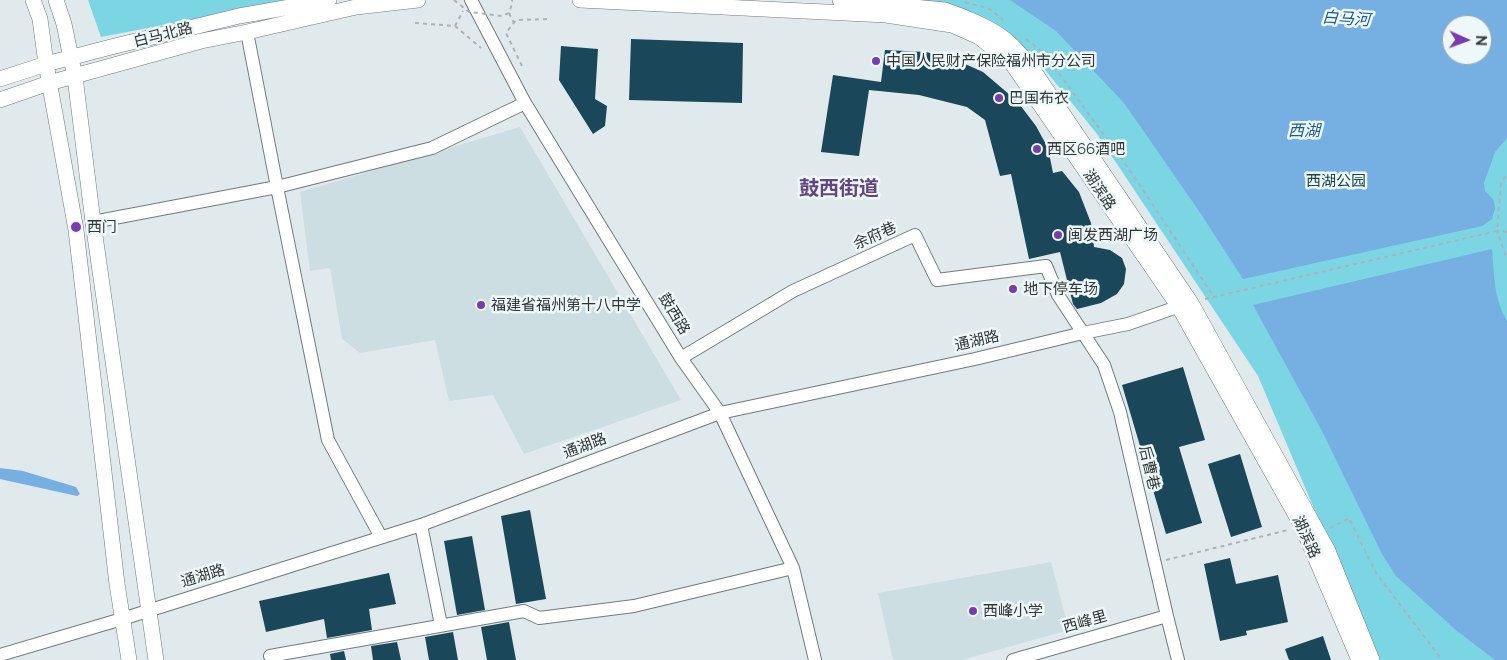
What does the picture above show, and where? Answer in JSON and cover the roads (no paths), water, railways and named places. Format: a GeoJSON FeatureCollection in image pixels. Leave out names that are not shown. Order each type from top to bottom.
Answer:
{"type":"FeatureCollection","features":[{"type":"Feature","properties":{"kind":"main road","name":"白马北路"},"geometry":{"type":"LineString","coordinates":[[0,79],[71,57],[239,16],[329,0]]}},
{"type":"Feature","properties":{"kind":"main road"},"geometry":{"type":"LineString","coordinates":[[0,100],[49,83],[201,41],[356,7],[418,0]]}},
{"type":"Feature","properties":{"kind":"main road","name":"湖滨路"},"geometry":{"type":"LineString","coordinates":[[580,0],[886,15],[952,25],[979,37],[1011,62],[1185,305],[1302,526],[1359,660]]}},
{"type":"Feature","properties":{"kind":"main road","name":"湖滨路"},"geometry":{"type":"LineString","coordinates":[[840,0],[945,10],[977,23],[1007,40],[1033,70],[1185,305],[1328,551],[1372,660]]}},
{"type":"Feature","properties":{"kind":"main road"},"geometry":{"type":"LineString","coordinates":[[35,6],[76,230],[122,619],[129,660]]}},
{"type":"Feature","properties":{"kind":"main road"},"geometry":{"type":"LineString","coordinates":[[58,6],[75,76],[93,222],[156,660]]}},
{"type":"Feature","properties":{"kind":"street","name":"鼓西路"},"geometry":{"type":"LineString","coordinates":[[467,4],[525,103],[681,358],[720,413],[793,568],[815,660]]}},
{"type":"Feature","properties":{"kind":"street"},"geometry":{"type":"LineString","coordinates":[[248,32],[328,440],[381,537]]}},
{"type":"Feature","properties":{"kind":"street"},"geometry":{"type":"LineString","coordinates":[[93,222],[277,187],[432,148],[525,103]]}},
{"type":"Feature","properties":{"kind":"street","name":"余府巷"},"geometry":{"type":"LineString","coordinates":[[681,358],[793,290],[916,235],[937,280],[1046,266],[1058,295]]}},
{"type":"Feature","properties":{"kind":"street","name":"后曹巷"},"geometry":{"type":"LineString","coordinates":[[1058,295],[1104,365],[1117,404],[1178,660]]}},
{"type":"Feature","properties":{"kind":"street","name":"通湖路"},"geometry":{"type":"LineString","coordinates":[[0,655],[122,619],[421,525],[720,413],[975,359],[1082,332],[1128,324],[1185,305]]}},
{"type":"Feature","properties":{"kind":"street"},"geometry":{"type":"LineString","coordinates":[[421,525],[441,625]]}},
{"type":"Feature","properties":{"kind":"street"},"geometry":{"type":"LineString","coordinates":[[270,656],[524,611],[539,618],[634,606],[793,568]]}},
{"type":"Feature","properties":{"kind":"street","name":"西峰里"},"geometry":{"type":"LineString","coordinates":[[1013,660],[1167,616]]}},
{"type":"Feature","properties":{"kind":"water","name":"西湖"},"geometry":{"type":"Polygon","coordinates":[[[1010,0],[1507,0],[1507,138],[1495,152],[1484,183],[1485,191],[1493,199],[1495,208],[1492,219],[1482,226],[1243,279],[1199,211],[1124,103],[1056,31],[1010,0]]]}},
{"type":"Feature","properties":{"kind":"water"},"geometry":{"type":"Polygon","coordinates":[[[1492,249],[1497,295],[1507,321],[1507,660],[1495,660],[1457,631],[1396,576],[1382,554],[1322,431],[1253,305],[1492,249]]]}},
{"type":"Feature","properties":{"kind":"water"},"geometry":{"type":"Polygon","coordinates":[[[0,468],[23,471],[76,487],[80,494],[77,496],[0,479],[0,468]]]}},
{"type":"Feature","properties":{"kind":"place","name":"中国人民财产保险福州市分公司"},"geometry":{"type":"Point","coordinates":[876,61]}},
{"type":"Feature","properties":{"kind":"place","name":"巴国布衣"},"geometry":{"type":"Point","coordinates":[999,98]}},
{"type":"Feature","properties":{"kind":"place","name":"西区66酒吧"},"geometry":{"type":"Point","coordinates":[1037,149]}},
{"type":"Feature","properties":{"kind":"place","name":"西门"},"geometry":{"type":"Point","coordinates":[76,227]}},
{"type":"Feature","properties":{"kind":"place","name":"闽发西湖广场"},"geometry":{"type":"Point","coordinates":[1058,235]}},
{"type":"Feature","properties":{"kind":"place","name":"地下停车场"},"geometry":{"type":"Point","coordinates":[1013,289]}},
{"type":"Feature","properties":{"kind":"place","name":"福建省福州第十八中学"},"geometry":{"type":"Point","coordinates":[481,305]}},
{"type":"Feature","properties":{"kind":"place","name":"西峰小学"},"geometry":{"type":"Point","coordinates":[973,611]}},
{"type":"Feature","properties":{"kind":"district","name":"鼓西街道"},"geometry":{"type":"Point","coordinates":[839,189]}},
{"type":"Feature","properties":{"kind":"water label","name":"白马河"},"geometry":{"type":"Point","coordinates":[1346,19]}},
{"type":"Feature","properties":{"kind":"park label","name":"西湖公园"},"geometry":{"type":"Point","coordinates":[1336,181]}}]}
